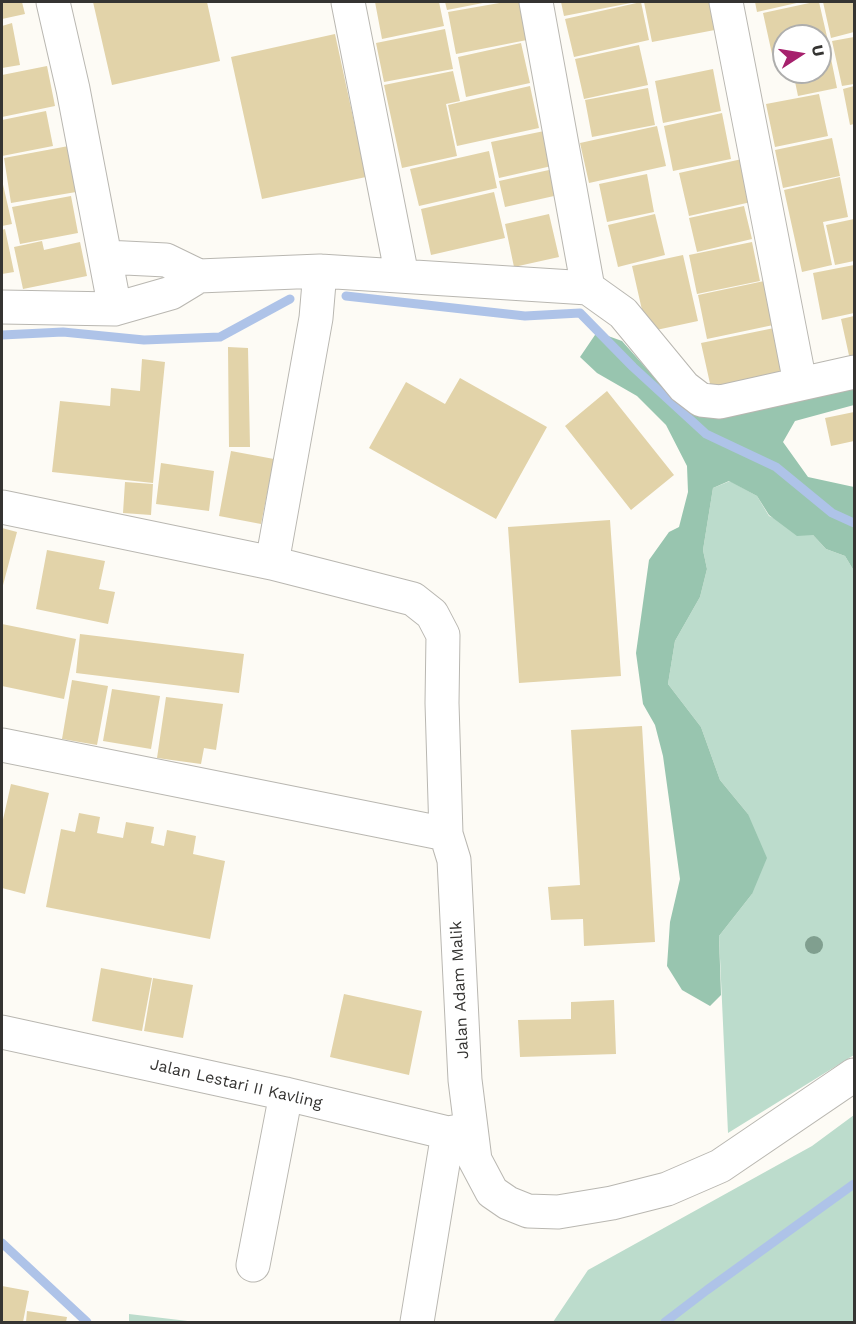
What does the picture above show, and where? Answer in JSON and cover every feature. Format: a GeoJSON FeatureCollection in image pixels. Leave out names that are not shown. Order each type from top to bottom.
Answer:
{"type":"FeatureCollection","features":[{"type":"Feature","properties":{"kind":"street"},"geometry":{"type":"LineString","coordinates":[[53,2],[73,89],[115,309]]}},
{"type":"Feature","properties":{"kind":"street"},"geometry":{"type":"LineString","coordinates":[[348,2],[402,276]]}},
{"type":"Feature","properties":{"kind":"street"},"geometry":{"type":"LineString","coordinates":[[536,2],[588,288]]}},
{"type":"Feature","properties":{"kind":"street"},"geometry":{"type":"LineString","coordinates":[[726,2],[800,383]]}},
{"type":"Feature","properties":{"kind":"street"},"geometry":{"type":"LineString","coordinates":[[105,257],[166,260],[199,276],[320,272],[588,288],[623,313],[684,387],[701,400],[720,402],[855,372]]}},
{"type":"Feature","properties":{"kind":"street"},"geometry":{"type":"LineString","coordinates":[[2,507],[272,563],[316,318],[320,272]]}},
{"type":"Feature","properties":{"kind":"street"},"geometry":{"type":"LineString","coordinates":[[2,307],[115,309],[171,293],[199,276]]}},
{"type":"Feature","properties":{"kind":"street","name":"Jalan Adam Malik"},"geometry":{"type":"LineString","coordinates":[[272,563],[412,599],[432,614],[443,635],[442,703],[446,834],[454,860],[465,1080],[460,1131],[492,1192],[508,1203],[528,1211],[558,1212],[612,1203],[668,1189],[720,1166],[855,1075]]}},
{"type":"Feature","properties":{"kind":"street"},"geometry":{"type":"LineString","coordinates":[[2,745],[446,834]]}},
{"type":"Feature","properties":{"kind":"street","name":"Jalan Lestari II Kavling"},"geometry":{"type":"LineString","coordinates":[[2,1032],[460,1131]]}},
{"type":"Feature","properties":{"kind":"street"},"geometry":{"type":"LineString","coordinates":[[253,1265],[286,1094]]}},
{"type":"Feature","properties":{"kind":"street"},"geometry":{"type":"LineString","coordinates":[[417,1323],[460,1131]]}},
{"type":"Feature","properties":{"kind":"green space"},"geometry":{"type":"Polygon","coordinates":[[[597,332],[622,341],[646,368],[693,410],[716,419],[854,380],[854,405],[795,421],[783,442],[808,477],[854,487],[854,571],[845,556],[826,549],[813,535],[797,536],[769,515],[757,496],[729,481],[713,488],[703,550],[707,569],[700,597],[675,641],[668,684],[701,727],[720,780],[748,814],[767,858],[752,894],[719,936],[721,995],[710,1006],[682,990],[667,966],[670,922],[680,879],[663,756],[655,725],[643,704],[636,653],[649,560],[669,532],[679,527],[688,492],[687,466],[666,425],[637,396],[597,373],[580,357],[597,332]]]}},
{"type":"Feature","properties":{"kind":"green space"},"geometry":{"type":"Polygon","coordinates":[[[730,481],[757,496],[769,516],[813,535],[826,549],[845,556],[854,571],[854,1055],[728,1133],[719,936],[752,894],[748,814],[720,780],[701,727],[668,684],[675,641],[700,597],[707,569],[703,550],[713,488],[730,481]]]}},
{"type":"Feature","properties":{"kind":"green space"},"geometry":{"type":"Polygon","coordinates":[[[854,1115],[854,1322],[553,1322],[588,1270],[812,1146],[854,1115]]]}},
{"type":"Feature","properties":{"kind":"green space"},"geometry":{"type":"Polygon","coordinates":[[[129,1314],[196,1322],[129,1322],[129,1314]]]}},
{"type":"Feature","properties":{"kind":"building"},"geometry":{"type":"Polygon","coordinates":[[[2,2],[22,2],[25,14],[2,19],[2,2]]]}},
{"type":"Feature","properties":{"kind":"building"},"geometry":{"type":"Polygon","coordinates":[[[93,2],[207,2],[220,61],[112,85],[93,2]]]}},
{"type":"Feature","properties":{"kind":"building"},"geometry":{"type":"Polygon","coordinates":[[[375,2],[439,2],[444,26],[382,39],[375,2]]]}},
{"type":"Feature","properties":{"kind":"building"},"geometry":{"type":"Polygon","coordinates":[[[445,2],[483,2],[483,3],[447,10],[445,2]]]}},
{"type":"Feature","properties":{"kind":"building"},"geometry":{"type":"Polygon","coordinates":[[[505,2],[525,2],[532,39],[456,54],[448,12],[505,2]]]}},
{"type":"Feature","properties":{"kind":"building"},"geometry":{"type":"Polygon","coordinates":[[[561,2],[631,2],[631,3],[564,16],[561,2]]]}},
{"type":"Feature","properties":{"kind":"building"},"geometry":{"type":"Polygon","coordinates":[[[641,2],[649,40],[574,57],[565,19],[641,2]]]}},
{"type":"Feature","properties":{"kind":"building"},"geometry":{"type":"Polygon","coordinates":[[[644,2],[714,2],[720,29],[652,42],[644,2]]]}},
{"type":"Feature","properties":{"kind":"building"},"geometry":{"type":"Polygon","coordinates":[[[755,2],[801,2],[757,12],[755,2]]]}},
{"type":"Feature","properties":{"kind":"building"},"geometry":{"type":"Polygon","coordinates":[[[819,2],[824,24],[772,24],[772,54],[763,13],[819,2]]]}},
{"type":"Feature","properties":{"kind":"building"},"geometry":{"type":"Polygon","coordinates":[[[823,2],[854,2],[854,32],[832,38],[832,24],[828,24],[823,2]]]}},
{"type":"Feature","properties":{"kind":"building"},"geometry":{"type":"Polygon","coordinates":[[[12,23],[20,65],[2,68],[2,26],[12,23]]]}},
{"type":"Feature","properties":{"kind":"building"},"geometry":{"type":"Polygon","coordinates":[[[445,29],[453,69],[384,82],[376,43],[445,29]]]}},
{"type":"Feature","properties":{"kind":"building"},"geometry":{"type":"Polygon","coordinates":[[[335,34],[366,177],[262,199],[231,57],[335,34]]]}},
{"type":"Feature","properties":{"kind":"building"},"geometry":{"type":"Polygon","coordinates":[[[854,37],[854,84],[842,86],[832,41],[854,37]]]}},
{"type":"Feature","properties":{"kind":"building"},"geometry":{"type":"Polygon","coordinates":[[[521,43],[530,83],[466,97],[458,57],[521,43]]]}},
{"type":"Feature","properties":{"kind":"building"},"geometry":{"type":"Polygon","coordinates":[[[639,45],[648,85],[584,99],[575,59],[639,45]]]}},
{"type":"Feature","properties":{"kind":"building"},"geometry":{"type":"Polygon","coordinates":[[[832,64],[837,88],[798,96],[796,84],[832,84],[832,64]]]}},
{"type":"Feature","properties":{"kind":"building"},"geometry":{"type":"Polygon","coordinates":[[[47,66],[55,106],[2,117],[2,75],[47,66]]]}},
{"type":"Feature","properties":{"kind":"building"},"geometry":{"type":"Polygon","coordinates":[[[713,69],[721,111],[663,123],[655,81],[713,69]]]}},
{"type":"Feature","properties":{"kind":"building"},"geometry":{"type":"Polygon","coordinates":[[[453,71],[460,101],[446,104],[457,156],[402,168],[384,85],[453,71]]]}},
{"type":"Feature","properties":{"kind":"building"},"geometry":{"type":"Polygon","coordinates":[[[530,86],[539,128],[457,146],[448,105],[530,86]]]}},
{"type":"Feature","properties":{"kind":"building"},"geometry":{"type":"Polygon","coordinates":[[[854,86],[854,124],[850,125],[843,89],[854,86]]]}},
{"type":"Feature","properties":{"kind":"building"},"geometry":{"type":"Polygon","coordinates":[[[648,88],[655,125],[592,137],[585,100],[648,88]]]}},
{"type":"Feature","properties":{"kind":"building"},"geometry":{"type":"Polygon","coordinates":[[[819,94],[828,136],[775,147],[766,104],[819,94]]]}},
{"type":"Feature","properties":{"kind":"building"},"geometry":{"type":"Polygon","coordinates":[[[46,111],[53,146],[2,156],[2,120],[46,111]]]}},
{"type":"Feature","properties":{"kind":"building"},"geometry":{"type":"Polygon","coordinates":[[[722,113],[731,159],[673,171],[664,126],[722,113]]]}},
{"type":"Feature","properties":{"kind":"building"},"geometry":{"type":"Polygon","coordinates":[[[657,126],[666,166],[589,183],[580,143],[657,126]]]}},
{"type":"Feature","properties":{"kind":"building"},"geometry":{"type":"Polygon","coordinates":[[[549,130],[556,165],[499,178],[491,142],[549,130]]]}},
{"type":"Feature","properties":{"kind":"building"},"geometry":{"type":"Polygon","coordinates":[[[832,138],[840,176],[783,188],[775,150],[832,138]]]}},
{"type":"Feature","properties":{"kind":"building"},"geometry":{"type":"Polygon","coordinates":[[[74,145],[82,191],[11,203],[4,158],[74,145]]]}},
{"type":"Feature","properties":{"kind":"building"},"geometry":{"type":"Polygon","coordinates":[[[489,151],[497,188],[419,206],[410,169],[489,151]]]}},
{"type":"Feature","properties":{"kind":"building"},"geometry":{"type":"Polygon","coordinates":[[[742,159],[751,202],[689,216],[679,173],[742,159]]]}},
{"type":"Feature","properties":{"kind":"building"},"geometry":{"type":"Polygon","coordinates":[[[558,168],[563,194],[505,207],[499,181],[558,168]]]}},
{"type":"Feature","properties":{"kind":"building"},"geometry":{"type":"Polygon","coordinates":[[[647,174],[654,212],[607,222],[599,184],[647,174]]]}},
{"type":"Feature","properties":{"kind":"building"},"geometry":{"type":"Polygon","coordinates":[[[840,177],[848,217],[823,222],[832,265],[802,272],[784,190],[840,177]]]}},
{"type":"Feature","properties":{"kind":"building"},"geometry":{"type":"Polygon","coordinates":[[[2,180],[12,224],[2,226],[2,180]]]}},
{"type":"Feature","properties":{"kind":"building"},"geometry":{"type":"Polygon","coordinates":[[[494,192],[505,238],[431,255],[421,209],[494,192]]]}},
{"type":"Feature","properties":{"kind":"building"},"geometry":{"type":"Polygon","coordinates":[[[71,196],[78,233],[20,244],[12,207],[71,196]]]}},
{"type":"Feature","properties":{"kind":"building"},"geometry":{"type":"Polygon","coordinates":[[[744,206],[752,239],[697,252],[689,218],[744,206]]]}},
{"type":"Feature","properties":{"kind":"building"},"geometry":{"type":"Polygon","coordinates":[[[549,214],[559,257],[514,267],[505,224],[549,214]]]}},
{"type":"Feature","properties":{"kind":"building"},"geometry":{"type":"Polygon","coordinates":[[[655,214],[665,255],[618,267],[608,225],[655,214]]]}},
{"type":"Feature","properties":{"kind":"building"},"geometry":{"type":"Polygon","coordinates":[[[854,219],[854,261],[835,265],[826,225],[854,219]]]}},
{"type":"Feature","properties":{"kind":"building"},"geometry":{"type":"Polygon","coordinates":[[[5,229],[14,272],[2,274],[2,230],[5,229]]]}},
{"type":"Feature","properties":{"kind":"building"},"geometry":{"type":"Polygon","coordinates":[[[42,241],[44,250],[80,242],[87,276],[23,289],[14,247],[42,241]]]}},
{"type":"Feature","properties":{"kind":"building"},"geometry":{"type":"Polygon","coordinates":[[[752,242],[760,281],[697,294],[689,255],[752,242]]]}},
{"type":"Feature","properties":{"kind":"building"},"geometry":{"type":"Polygon","coordinates":[[[683,255],[698,321],[647,332],[632,266],[683,255]]]}},
{"type":"Feature","properties":{"kind":"building"},"geometry":{"type":"Polygon","coordinates":[[[854,265],[854,313],[822,320],[813,273],[854,265]]]}},
{"type":"Feature","properties":{"kind":"building"},"geometry":{"type":"Polygon","coordinates":[[[769,280],[778,324],[707,339],[698,295],[769,280]]]}},
{"type":"Feature","properties":{"kind":"building"},"geometry":{"type":"Polygon","coordinates":[[[854,316],[854,359],[850,360],[841,319],[854,316]]]}},
{"type":"Feature","properties":{"kind":"building"},"geometry":{"type":"Polygon","coordinates":[[[779,327],[789,372],[711,388],[701,343],[779,327]]]}},
{"type":"Feature","properties":{"kind":"building"},"geometry":{"type":"Polygon","coordinates":[[[228,347],[248,348],[250,447],[229,447],[228,347]]]}},
{"type":"Feature","properties":{"kind":"building"},"geometry":{"type":"Polygon","coordinates":[[[142,359],[165,362],[153,483],[52,472],[60,401],[110,406],[111,388],[140,391],[142,359]]]}},
{"type":"Feature","properties":{"kind":"building"},"geometry":{"type":"Polygon","coordinates":[[[460,378],[547,427],[496,519],[369,448],[406,382],[445,404],[460,378]]]}},
{"type":"Feature","properties":{"kind":"building"},"geometry":{"type":"Polygon","coordinates":[[[607,391],[674,475],[631,510],[565,426],[607,391]]]}},
{"type":"Feature","properties":{"kind":"building"},"geometry":{"type":"Polygon","coordinates":[[[854,412],[854,441],[831,446],[825,418],[854,412]]]}},
{"type":"Feature","properties":{"kind":"building"},"geometry":{"type":"Polygon","coordinates":[[[231,451],[274,459],[261,524],[219,516],[231,451]]]}},
{"type":"Feature","properties":{"kind":"building"},"geometry":{"type":"Polygon","coordinates":[[[161,463],[214,471],[209,511],[156,504],[161,463]]]}},
{"type":"Feature","properties":{"kind":"building"},"geometry":{"type":"Polygon","coordinates":[[[125,482],[153,484],[151,515],[123,513],[125,482]]]}},
{"type":"Feature","properties":{"kind":"building"},"geometry":{"type":"Polygon","coordinates":[[[610,520],[621,676],[519,683],[508,527],[610,520]]]}},
{"type":"Feature","properties":{"kind":"building"},"geometry":{"type":"Polygon","coordinates":[[[2,528],[17,532],[2,589],[2,528]]]}},
{"type":"Feature","properties":{"kind":"building"},"geometry":{"type":"Polygon","coordinates":[[[47,550],[105,561],[99,589],[115,592],[108,624],[36,609],[47,550]]]}},
{"type":"Feature","properties":{"kind":"building"},"geometry":{"type":"Polygon","coordinates":[[[2,624],[76,639],[64,699],[2,686],[2,624]]]}},
{"type":"Feature","properties":{"kind":"building"},"geometry":{"type":"Polygon","coordinates":[[[80,634],[244,654],[239,693],[76,673],[80,634]]]}},
{"type":"Feature","properties":{"kind":"building"},"geometry":{"type":"Polygon","coordinates":[[[72,680],[108,686],[97,745],[62,739],[72,680]]]}},
{"type":"Feature","properties":{"kind":"building"},"geometry":{"type":"Polygon","coordinates":[[[112,689],[160,696],[151,749],[103,741],[112,689]]]}},
{"type":"Feature","properties":{"kind":"building"},"geometry":{"type":"Polygon","coordinates":[[[166,697],[223,704],[216,750],[204,748],[201,764],[157,758],[166,697]]]}},
{"type":"Feature","properties":{"kind":"building"},"geometry":{"type":"Polygon","coordinates":[[[642,726],[655,942],[584,946],[583,919],[551,920],[548,887],[580,885],[571,730],[642,726]]]}},
{"type":"Feature","properties":{"kind":"building"},"geometry":{"type":"Polygon","coordinates":[[[11,784],[49,793],[25,894],[2,888],[2,824],[11,784]]]}},
{"type":"Feature","properties":{"kind":"building"},"geometry":{"type":"Polygon","coordinates":[[[79,813],[100,817],[97,833],[123,838],[126,822],[154,827],[151,843],[164,846],[167,830],[196,836],[193,854],[225,861],[210,939],[46,907],[61,829],[75,832],[79,813]]]}},
{"type":"Feature","properties":{"kind":"building"},"geometry":{"type":"Polygon","coordinates":[[[101,968],[152,978],[142,1031],[92,1021],[101,968]]]}},
{"type":"Feature","properties":{"kind":"building"},"geometry":{"type":"Polygon","coordinates":[[[153,978],[193,985],[183,1038],[144,1031],[153,978]]]}},
{"type":"Feature","properties":{"kind":"building"},"geometry":{"type":"Polygon","coordinates":[[[344,994],[422,1011],[409,1075],[330,1057],[344,994]]]}},
{"type":"Feature","properties":{"kind":"building"},"geometry":{"type":"Polygon","coordinates":[[[614,1000],[616,1054],[520,1057],[518,1020],[571,1019],[571,1002],[614,1000]]]}},
{"type":"Feature","properties":{"kind":"building"},"geometry":{"type":"Polygon","coordinates":[[[2,1286],[29,1291],[23,1322],[2,1322],[2,1286]]]}},
{"type":"Feature","properties":{"kind":"building"},"geometry":{"type":"Polygon","coordinates":[[[27,1311],[67,1317],[66,1322],[26,1322],[27,1311]]]}},
{"type":"Feature","properties":{"kind":"waterway"},"geometry":{"type":"LineString","coordinates":[[346,296],[525,316],[580,313],[633,367],[706,434],[776,467],[832,513],[854,523]]}},
{"type":"Feature","properties":{"kind":"waterway"},"geometry":{"type":"LineString","coordinates":[[2,335],[63,332],[144,340],[220,337],[290,299]]}},
{"type":"Feature","properties":{"kind":"waterway"},"geometry":{"type":"LineString","coordinates":[[665,1322],[854,1184]]}},
{"type":"Feature","properties":{"kind":"waterway"},"geometry":{"type":"LineString","coordinates":[[2,1243],[87,1322]]}}]}
